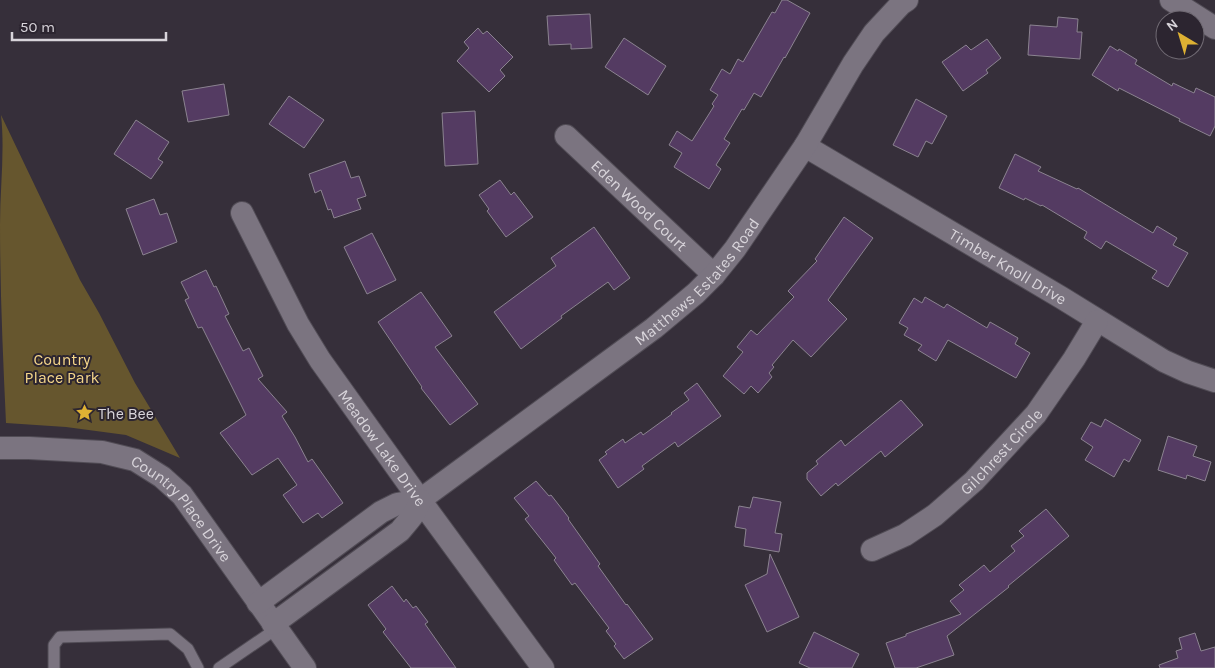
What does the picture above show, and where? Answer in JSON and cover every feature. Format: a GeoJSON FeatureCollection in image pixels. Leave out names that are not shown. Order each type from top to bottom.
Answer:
{"type":"FeatureCollection","features":[{"type":"Feature","properties":{"kind":"street","name":"Matthews Estates Road"},"geometry":{"type":"LineString","coordinates":[[258,603],[381,512],[397,504],[420,500],[654,328],[696,293],[714,276],[735,250],[805,146],[853,64],[874,33],[907,0]]}},
{"type":"Feature","properties":{"kind":"street"},"geometry":{"type":"LineString","coordinates":[[1171,0],[1215,28]]}},
{"type":"Feature","properties":{"kind":"street","name":"Eden Wood Court"},"geometry":{"type":"LineString","coordinates":[[566,136],[714,276]]}},
{"type":"Feature","properties":{"kind":"street","name":"Timber Knoll Drive"},"geometry":{"type":"LineString","coordinates":[[805,146],[1062,298],[1164,361],[1215,381]]}},
{"type":"Feature","properties":{"kind":"street","name":"Meadow Lake Drive"},"geometry":{"type":"LineString","coordinates":[[242,213],[298,324],[320,360],[543,668]]}},
{"type":"Feature","properties":{"kind":"street","name":"Gilchrest Circle"},"geometry":{"type":"LineString","coordinates":[[872,550],[904,535],[935,516],[974,481],[1036,414],[1074,360],[1097,321]]}},
{"type":"Feature","properties":{"kind":"street","name":"Country Place Drive"},"geometry":{"type":"LineString","coordinates":[[0,448],[102,452],[135,460],[162,477],[182,495],[305,668]]}},
{"type":"Feature","properties":{"kind":"street","name":"Matthews Estates Road"},"geometry":{"type":"LineString","coordinates":[[274,626],[400,530],[413,516],[420,500]]}},
{"type":"Feature","properties":{"kind":"lane"},"geometry":{"type":"LineString","coordinates":[[220,668],[274,626]]}},
{"type":"Feature","properties":{"kind":"lane"},"geometry":{"type":"LineString","coordinates":[[54,668],[54,646],[60,636],[170,634],[188,648],[198,668]]}},
{"type":"Feature","properties":{"kind":"green space","name":"Country Place Park"},"geometry":{"type":"Polygon","coordinates":[[[1,115],[80,280],[135,383],[180,458],[126,435],[66,427],[6,423],[1,274],[0,211],[3,142],[1,115]]]}},
{"type":"Feature","properties":{"kind":"building"},"geometry":{"type":"Polygon","coordinates":[[[782,0],[787,0],[810,13],[761,97],[754,93],[724,139],[730,143],[716,165],[721,169],[709,189],[674,167],[682,153],[669,145],[677,131],[692,141],[714,106],[712,104],[718,95],[710,90],[722,69],[730,74],[738,59],[743,62],[772,12],[775,13],[782,0]]]}},
{"type":"Feature","properties":{"kind":"building"},"geometry":{"type":"Polygon","coordinates":[[[590,14],[592,48],[571,49],[571,44],[549,45],[547,16],[590,14]]]}},
{"type":"Feature","properties":{"kind":"building"},"geometry":{"type":"Polygon","coordinates":[[[1058,17],[1078,19],[1077,32],[1082,32],[1080,59],[1028,55],[1030,25],[1057,27],[1058,17]]]}},
{"type":"Feature","properties":{"kind":"building"},"geometry":{"type":"Polygon","coordinates":[[[478,28],[483,34],[487,31],[513,57],[500,70],[505,76],[489,92],[457,61],[469,48],[464,42],[478,28]]]}},
{"type":"Feature","properties":{"kind":"building"},"geometry":{"type":"Polygon","coordinates":[[[624,38],[666,66],[648,95],[605,67],[624,38]]]}},
{"type":"Feature","properties":{"kind":"building"},"geometry":{"type":"Polygon","coordinates":[[[987,39],[1001,58],[986,70],[988,73],[963,91],[942,62],[966,45],[971,50],[987,39]]]}},
{"type":"Feature","properties":{"kind":"building"},"geometry":{"type":"Polygon","coordinates":[[[1110,46],[1137,60],[1135,64],[1172,86],[1173,83],[1194,93],[1196,88],[1215,97],[1215,126],[1210,136],[1119,88],[1118,91],[1092,75],[1110,46]]]}},
{"type":"Feature","properties":{"kind":"building"},"geometry":{"type":"Polygon","coordinates":[[[224,84],[229,115],[188,122],[182,91],[224,84]]]}},
{"type":"Feature","properties":{"kind":"building"},"geometry":{"type":"Polygon","coordinates":[[[289,96],[324,120],[304,148],[269,124],[289,96]]]}},
{"type":"Feature","properties":{"kind":"building"},"geometry":{"type":"Polygon","coordinates":[[[916,99],[947,116],[932,144],[926,141],[918,157],[893,145],[916,99]]]}},
{"type":"Feature","properties":{"kind":"building"},"geometry":{"type":"Polygon","coordinates":[[[475,111],[478,164],[445,166],[442,113],[475,111]]]}},
{"type":"Feature","properties":{"kind":"building"},"geometry":{"type":"Polygon","coordinates":[[[136,120],[169,142],[158,159],[163,162],[151,179],[114,154],[136,120]]]}},
{"type":"Feature","properties":{"kind":"building"},"geometry":{"type":"Polygon","coordinates":[[[1015,154],[1041,167],[1038,171],[1078,188],[1153,233],[1157,226],[1177,238],[1173,245],[1188,253],[1168,287],[1152,278],[1157,271],[1106,241],[1101,249],[1084,238],[1087,232],[1042,205],[1025,198],[1024,200],[999,188],[1015,154]]]}},
{"type":"Feature","properties":{"kind":"building"},"geometry":{"type":"Polygon","coordinates":[[[345,161],[351,178],[359,176],[366,196],[357,199],[361,209],[334,218],[331,209],[328,210],[321,190],[315,193],[309,174],[345,161]]]}},
{"type":"Feature","properties":{"kind":"building"},"geometry":{"type":"Polygon","coordinates":[[[500,180],[511,195],[514,192],[533,217],[506,237],[487,211],[489,209],[479,195],[500,180]]]}},
{"type":"Feature","properties":{"kind":"building"},"geometry":{"type":"Polygon","coordinates":[[[154,199],[160,215],[167,213],[177,242],[143,255],[126,209],[154,199]]]}},
{"type":"Feature","properties":{"kind":"building"},"geometry":{"type":"Polygon","coordinates":[[[844,217],[873,238],[828,300],[847,319],[811,357],[793,340],[772,365],[774,367],[769,373],[772,377],[758,393],[751,386],[744,394],[723,376],[743,352],[737,347],[751,330],[757,335],[794,297],[788,291],[817,261],[815,259],[844,217]]]}},
{"type":"Feature","properties":{"kind":"building"},"geometry":{"type":"Polygon","coordinates":[[[594,227],[630,278],[614,290],[608,282],[561,316],[562,318],[521,349],[494,312],[556,266],[551,258],[594,227]]]}},
{"type":"Feature","properties":{"kind":"building"},"geometry":{"type":"Polygon","coordinates":[[[372,233],[396,280],[367,294],[344,247],[372,233]]]}},
{"type":"Feature","properties":{"kind":"building"},"geometry":{"type":"Polygon","coordinates":[[[206,270],[229,314],[225,316],[243,351],[249,348],[263,376],[258,379],[287,412],[282,416],[308,462],[312,459],[343,503],[322,518],[318,513],[303,523],[283,495],[297,485],[278,458],[252,475],[220,433],[246,415],[202,327],[198,328],[185,300],[189,298],[181,282],[206,270]]]}},
{"type":"Feature","properties":{"kind":"building"},"geometry":{"type":"Polygon","coordinates":[[[421,292],[452,336],[435,347],[478,404],[450,425],[421,388],[378,322],[421,292]]]}},
{"type":"Feature","properties":{"kind":"building"},"geometry":{"type":"Polygon","coordinates":[[[925,297],[944,308],[947,304],[987,328],[990,322],[1018,338],[1015,344],[1030,353],[1016,378],[948,340],[936,361],[918,350],[922,345],[904,335],[908,328],[899,323],[914,298],[922,303],[925,297]]]}},
{"type":"Feature","properties":{"kind":"building"},"geometry":{"type":"Polygon","coordinates":[[[697,383],[721,416],[678,447],[675,442],[642,466],[644,469],[618,488],[599,460],[607,454],[605,452],[623,439],[625,443],[641,432],[643,435],[672,414],[689,400],[684,393],[697,383]]]}},
{"type":"Feature","properties":{"kind":"building"},"geometry":{"type":"Polygon","coordinates":[[[901,400],[923,425],[885,457],[881,451],[838,486],[836,483],[821,496],[807,479],[807,473],[818,464],[816,461],[841,440],[845,446],[901,400]]]}},
{"type":"Feature","properties":{"kind":"building"},"geometry":{"type":"Polygon","coordinates":[[[1105,419],[1141,440],[1129,462],[1124,459],[1114,477],[1085,460],[1093,447],[1081,439],[1091,422],[1101,427],[1105,419]]]}},
{"type":"Feature","properties":{"kind":"building"},"geometry":{"type":"Polygon","coordinates":[[[1168,436],[1197,446],[1193,456],[1211,462],[1205,481],[1187,475],[1186,479],[1158,470],[1168,436]]]}},
{"type":"Feature","properties":{"kind":"building"},"geometry":{"type":"Polygon","coordinates":[[[536,481],[549,496],[551,495],[569,518],[600,564],[598,566],[653,639],[624,659],[606,631],[609,628],[575,583],[572,585],[554,560],[556,558],[525,519],[529,516],[514,498],[536,481]]]}},
{"type":"Feature","properties":{"kind":"building"},"geometry":{"type":"Polygon","coordinates":[[[753,497],[781,502],[775,533],[782,534],[779,552],[744,546],[746,529],[735,527],[739,506],[750,508],[753,497]]]}},
{"type":"Feature","properties":{"kind":"building"},"geometry":{"type":"Polygon","coordinates":[[[1046,509],[1069,536],[947,636],[954,655],[916,668],[895,668],[886,643],[961,614],[950,601],[964,590],[959,585],[984,565],[990,572],[1015,551],[1011,546],[1024,536],[1019,531],[1046,509]]]}},
{"type":"Feature","properties":{"kind":"building"},"geometry":{"type":"Polygon","coordinates":[[[770,554],[799,617],[767,632],[745,585],[767,574],[770,554]]]}},
{"type":"Feature","properties":{"kind":"building"},"geometry":{"type":"Polygon","coordinates":[[[392,586],[404,602],[406,599],[413,608],[416,606],[428,622],[425,624],[456,668],[411,668],[383,632],[386,629],[368,605],[392,586]]]}},
{"type":"Feature","properties":{"kind":"building"},"geometry":{"type":"Polygon","coordinates":[[[814,632],[859,654],[852,668],[810,668],[799,663],[814,632]]]}},
{"type":"Feature","properties":{"kind":"building"},"geometry":{"type":"Polygon","coordinates":[[[1195,633],[1201,651],[1215,647],[1215,668],[1160,668],[1159,665],[1178,658],[1176,651],[1182,649],[1179,638],[1195,633]]]}},
{"type":"Feature","properties":{"kind":"place","name":"The Bee"},"geometry":{"type":"Point","coordinates":[84,413]}}]}
